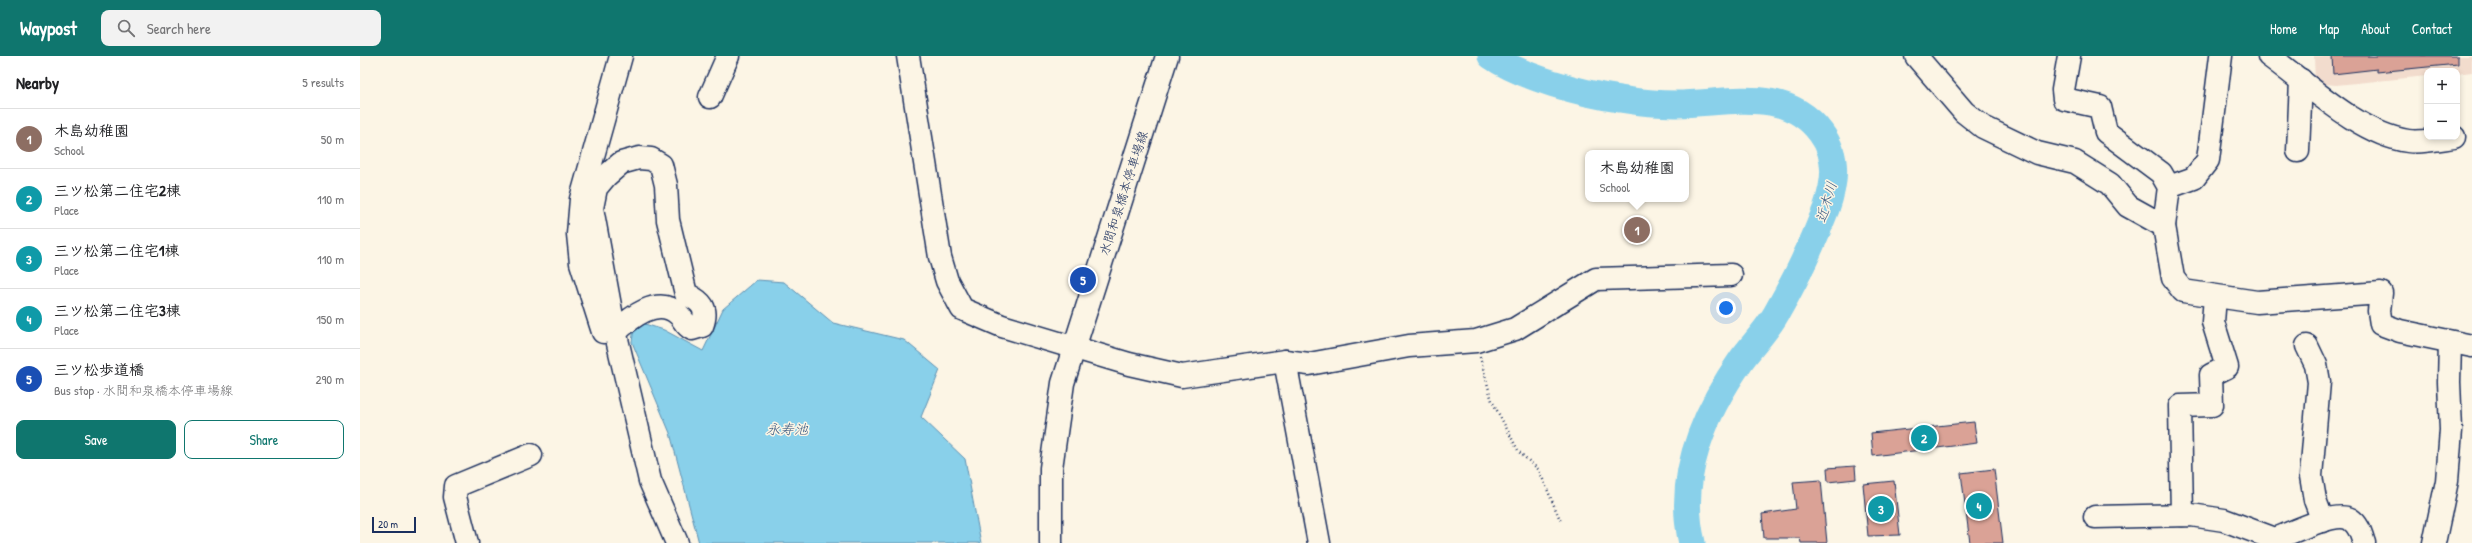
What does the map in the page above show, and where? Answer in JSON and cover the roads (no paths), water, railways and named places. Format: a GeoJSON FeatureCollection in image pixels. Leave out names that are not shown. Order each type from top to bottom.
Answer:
{"type":"FeatureCollection","features":[{"type":"Feature","properties":{"kind":"street"},"geometry":{"type":"LineString","coordinates":[[621,56],[581,199],[578,234],[581,263],[610,354],[619,402],[650,481],[677,543]]}},
{"type":"Feature","properties":{"kind":"street"},"geometry":{"type":"LineString","coordinates":[[710,98],[728,56]]}},
{"type":"Feature","properties":{"kind":"street"},"geometry":{"type":"LineString","coordinates":[[908,56],[940,257],[947,281],[962,309],[1002,326],[1074,346],[1129,364],[1182,376],[1285,361],[1310,364],[1409,346],[1476,341],[1515,328],[1596,279],[1731,275]]}},
{"type":"Feature","properties":{"kind":"street","name":"水間和泉橋本停車場線"},"geometry":{"type":"LineString","coordinates":[[1051,543],[1049,507],[1053,441],[1063,383],[1167,56]]}},
{"type":"Feature","properties":{"kind":"street"},"geometry":{"type":"LineString","coordinates":[[1916,56],[1964,112],[1983,127],[2037,153],[2075,162],[2110,184],[2128,206],[2164,226]]}},
{"type":"Feature","properties":{"kind":"street"},"geometry":{"type":"LineString","coordinates":[[2069,56],[2063,90],[2064,99],[2100,107],[2106,132],[2161,173],[2169,187],[2164,226],[2173,278],[2183,291],[2215,297],[2258,302],[2380,293],[2379,311],[2381,324],[2400,331],[2472,346]]}},
{"type":"Feature","properties":{"kind":"street"},"geometry":{"type":"LineString","coordinates":[[2169,187],[2194,178],[2208,160],[2221,56]]}},
{"type":"Feature","properties":{"kind":"street"},"geometry":{"type":"LineString","coordinates":[[2269,56],[2366,128],[2385,136],[2410,141],[2424,140]]}},
{"type":"Feature","properties":{"kind":"street"},"geometry":{"type":"LineString","coordinates":[[2298,152],[2301,80]]}},
{"type":"Feature","properties":{"kind":"street"},"geometry":{"type":"LineString","coordinates":[[2460,136],[2472,134]]}},
{"type":"Feature","properties":{"kind":"street"},"geometry":{"type":"LineString","coordinates":[[650,481],[616,332],[592,208],[596,188],[606,176],[621,163],[639,158],[651,159],[661,165],[666,185],[668,220],[686,294],[698,300],[705,308],[706,317],[702,326],[692,329],[685,325],[678,314],[668,308]]}},
{"type":"Feature","properties":{"kind":"street"},"geometry":{"type":"LineString","coordinates":[[616,332],[631,317],[649,308],[668,308],[677,304],[686,294]]}},
{"type":"Feature","properties":{"kind":"street"},"geometry":{"type":"LineString","coordinates":[[2182,515],[2180,406],[2212,405],[2211,375],[2227,367],[2213,322],[2215,297]]}},
{"type":"Feature","properties":{"kind":"street"},"geometry":{"type":"LineString","coordinates":[[2434,543],[2448,474],[2451,430],[2449,382],[2450,342]]}},
{"type":"Feature","properties":{"kind":"street"},"geometry":{"type":"LineString","coordinates":[[2307,346],[2316,365],[2319,382],[2311,476],[2315,500],[2322,522]]}},
{"type":"Feature","properties":{"kind":"street"},"geometry":{"type":"LineString","coordinates":[[1285,361],[1318,543]]}},
{"type":"Feature","properties":{"kind":"street"},"geometry":{"type":"LineString","coordinates":[[467,543],[455,497],[456,486],[531,455]]}},
{"type":"Feature","properties":{"kind":"street"},"geometry":{"type":"LineString","coordinates":[[2095,517],[2182,515],[2224,520],[2257,538],[2275,539],[2334,517],[2349,519],[2360,529],[2364,543]]}},
{"type":"Feature","properties":{"kind":"water","name":"永寿池"},"geometry":{"type":"Polygon","coordinates":[[[757,280],[784,282],[833,323],[904,340],[940,370],[921,417],[965,459],[981,543],[699,543],[670,433],[632,342],[635,321],[664,330],[703,351],[723,309],[757,280]]]}},
{"type":"Feature","properties":{"kind":"waterway","name":"近木川"},"geometry":{"type":"LineString","coordinates":[[1491,56],[1504,64],[1535,78],[1605,97],[1669,104],[1754,100],[1791,108],[1807,118],[1821,133],[1831,151],[1834,170],[1832,190],[1826,209],[1809,249],[1790,289],[1772,320],[1728,380],[1705,423],[1691,470],[1688,494],[1688,518],[1692,543]]}},
{"type":"Feature","properties":{"kind":"place","name":"木島幼稚園"},"geometry":{"type":"Point","coordinates":[1637,230]}},
{"type":"Feature","properties":{"kind":"place","name":"三ツ松歩道橋"},"geometry":{"type":"Point","coordinates":[1083,280]}},
{"type":"Feature","properties":{"kind":"place","name":"三ツ松第二住宅2棟"},"geometry":{"type":"Point","coordinates":[1924,438]}},
{"type":"Feature","properties":{"kind":"place","name":"三ツ松第二住宅3棟"},"geometry":{"type":"Point","coordinates":[1979,506]}},
{"type":"Feature","properties":{"kind":"place","name":"三ツ松第二住宅1棟"},"geometry":{"type":"Point","coordinates":[1881,509]}}]}
